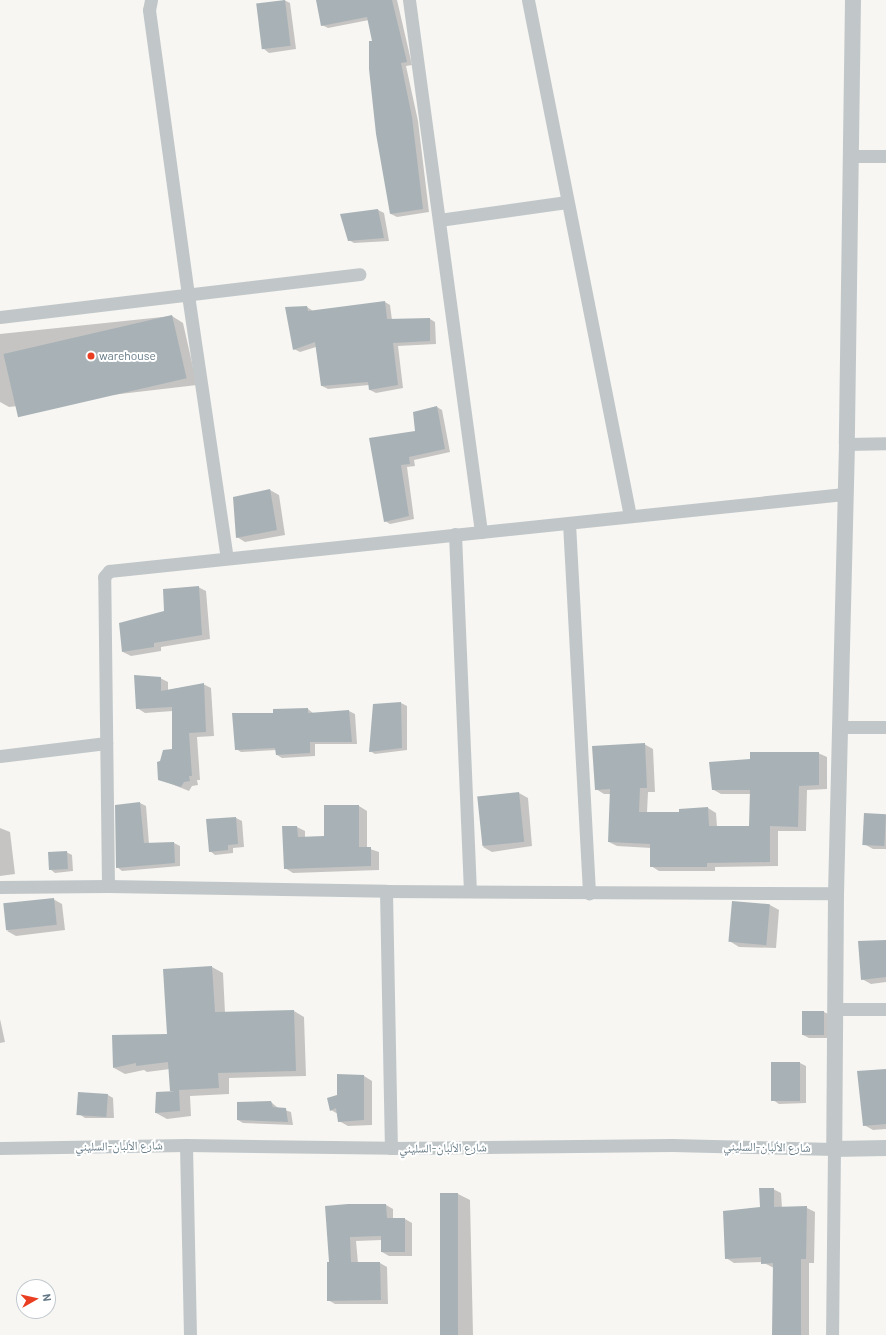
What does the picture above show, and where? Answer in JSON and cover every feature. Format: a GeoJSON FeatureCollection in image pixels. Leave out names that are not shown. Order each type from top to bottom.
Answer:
{"type":"FeatureCollection","features":[{"type":"Feature","properties":{"kind":"street"},"geometry":{"type":"LineString","coordinates":[[151,0],[149,10],[188,295],[227,558]]}},
{"type":"Feature","properties":{"kind":"street"},"geometry":{"type":"LineString","coordinates":[[409,0],[481,532]]}},
{"type":"Feature","properties":{"kind":"street"},"geometry":{"type":"LineString","coordinates":[[528,0],[630,516]]}},
{"type":"Feature","properties":{"kind":"street"},"geometry":{"type":"LineString","coordinates":[[832,1335],[837,1009],[836,892],[844,494],[847,444],[853,0]]}},
{"type":"Feature","properties":{"kind":"street"},"geometry":{"type":"LineString","coordinates":[[851,156],[886,156]]}},
{"type":"Feature","properties":{"kind":"street"},"geometry":{"type":"LineString","coordinates":[[438,220],[567,202]]}},
{"type":"Feature","properties":{"kind":"street"},"geometry":{"type":"LineString","coordinates":[[0,317],[359,274]]}},
{"type":"Feature","properties":{"kind":"street"},"geometry":{"type":"LineString","coordinates":[[847,444],[886,444]]}},
{"type":"Feature","properties":{"kind":"street"},"geometry":{"type":"LineString","coordinates":[[108,886],[106,573],[227,558],[844,494]]}},
{"type":"Feature","properties":{"kind":"street"},"geometry":{"type":"LineString","coordinates":[[570,523],[589,892]]}},
{"type":"Feature","properties":{"kind":"street"},"geometry":{"type":"LineString","coordinates":[[455,534],[470,890]]}},
{"type":"Feature","properties":{"kind":"street"},"geometry":{"type":"LineString","coordinates":[[840,727],[886,727]]}},
{"type":"Feature","properties":{"kind":"street"},"geometry":{"type":"LineString","coordinates":[[0,756],[106,742]]}},
{"type":"Feature","properties":{"kind":"street"},"geometry":{"type":"LineString","coordinates":[[0,887],[108,886],[386,891],[836,892]]}},
{"type":"Feature","properties":{"kind":"street"},"geometry":{"type":"LineString","coordinates":[[386,891],[391,1148]]}},
{"type":"Feature","properties":{"kind":"street"},"geometry":{"type":"LineString","coordinates":[[837,1009],[886,1009]]}},
{"type":"Feature","properties":{"kind":"street"},"geometry":{"type":"LineString","coordinates":[[186,1145],[190,1335]]}},
{"type":"Feature","properties":{"kind":"street","name":"شارع الألبان-السليني"},"geometry":{"type":"LineString","coordinates":[[0,1148],[186,1145],[391,1148],[672,1145],[834,1149],[886,1148]]}},
{"type":"Feature","properties":{"kind":"building"},"geometry":{"type":"Polygon","coordinates":[[[285,0],[291,46],[262,49],[256,4],[285,0]]]}},
{"type":"Feature","properties":{"kind":"building"},"geometry":{"type":"Polygon","coordinates":[[[316,0],[392,0],[407,62],[401,63],[412,117],[423,209],[390,214],[376,134],[369,69],[369,41],[372,41],[367,17],[321,26],[316,0]]]}},
{"type":"Feature","properties":{"kind":"building"},"geometry":{"type":"Polygon","coordinates":[[[378,209],[384,238],[348,241],[340,214],[378,209]]]}},
{"type":"Feature","properties":{"kind":"building"},"geometry":{"type":"Polygon","coordinates":[[[385,301],[387,319],[430,318],[430,341],[393,343],[398,385],[369,390],[368,382],[321,386],[315,342],[293,350],[285,307],[307,306],[308,311],[385,301]]]}},
{"type":"Feature","properties":{"kind":"building","name":"warehouse"},"geometry":{"type":"Polygon","coordinates":[[[172,315],[187,378],[18,417],[3,354],[172,315]]]}},
{"type":"Feature","properties":{"kind":"building"},"geometry":{"type":"Polygon","coordinates":[[[437,406],[445,449],[409,457],[410,464],[401,465],[409,516],[384,522],[369,438],[415,431],[413,412],[437,406]]]}},
{"type":"Feature","properties":{"kind":"building"},"geometry":{"type":"Polygon","coordinates":[[[270,489],[277,530],[236,538],[233,497],[270,489]]]}},
{"type":"Feature","properties":{"kind":"building"},"geometry":{"type":"Polygon","coordinates":[[[199,586],[202,635],[154,643],[154,647],[122,652],[119,623],[164,611],[163,589],[199,586]]]}},
{"type":"Feature","properties":{"kind":"building"},"geometry":{"type":"Polygon","coordinates":[[[134,675],[161,677],[161,691],[204,683],[206,732],[189,733],[192,776],[189,776],[190,781],[184,782],[181,787],[158,780],[157,762],[160,761],[163,750],[172,749],[172,707],[136,709],[134,675]]]}},
{"type":"Feature","properties":{"kind":"building"},"geometry":{"type":"Polygon","coordinates":[[[401,702],[402,748],[369,752],[373,704],[401,702]]]}},
{"type":"Feature","properties":{"kind":"building"},"geometry":{"type":"Polygon","coordinates":[[[308,708],[308,713],[349,710],[352,742],[310,742],[310,753],[276,755],[275,748],[235,750],[232,713],[273,713],[273,709],[308,708]]]}},
{"type":"Feature","properties":{"kind":"building"},"geometry":{"type":"Polygon","coordinates":[[[645,743],[647,788],[640,788],[639,812],[679,812],[679,809],[708,807],[709,826],[749,826],[750,790],[712,790],[709,762],[750,759],[750,752],[819,752],[819,785],[799,786],[798,827],[770,826],[770,862],[707,863],[707,867],[650,867],[650,844],[608,842],[610,789],[595,790],[592,746],[645,743]]]}},
{"type":"Feature","properties":{"kind":"building"},"geometry":{"type":"Polygon","coordinates":[[[519,792],[524,842],[482,846],[477,796],[519,792]]]}},
{"type":"Feature","properties":{"kind":"building"},"geometry":{"type":"Polygon","coordinates":[[[140,802],[144,843],[174,842],[175,863],[116,868],[115,805],[140,802]]]}},
{"type":"Feature","properties":{"kind":"building"},"geometry":{"type":"Polygon","coordinates":[[[324,805],[359,805],[359,847],[371,847],[371,866],[284,869],[282,826],[297,826],[298,837],[324,836],[324,805]]]}},
{"type":"Feature","properties":{"kind":"building"},"geometry":{"type":"Polygon","coordinates":[[[864,813],[886,814],[884,846],[862,845],[864,813]]]}},
{"type":"Feature","properties":{"kind":"building"},"geometry":{"type":"Polygon","coordinates":[[[236,817],[238,844],[228,845],[228,850],[209,852],[206,819],[236,817]]]}},
{"type":"Feature","properties":{"kind":"building"},"geometry":{"type":"Polygon","coordinates":[[[67,851],[68,869],[49,870],[48,852],[67,851]]]}},
{"type":"Feature","properties":{"kind":"building"},"geometry":{"type":"Polygon","coordinates":[[[54,898],[57,925],[6,930],[3,903],[54,898]]]}},
{"type":"Feature","properties":{"kind":"building"},"geometry":{"type":"Polygon","coordinates":[[[732,901],[770,904],[766,945],[728,942],[732,901]]]}},
{"type":"Feature","properties":{"kind":"building"},"geometry":{"type":"Polygon","coordinates":[[[886,940],[886,977],[861,980],[858,941],[886,940]]]}},
{"type":"Feature","properties":{"kind":"building"},"geometry":{"type":"Polygon","coordinates":[[[212,966],[215,1012],[294,1010],[296,1071],[218,1073],[219,1088],[179,1090],[180,1111],[155,1113],[156,1092],[176,1091],[170,1091],[168,1062],[136,1066],[136,1063],[113,1068],[112,1035],[167,1034],[163,969],[212,966]]]}},
{"type":"Feature","properties":{"kind":"building"},"geometry":{"type":"Polygon","coordinates":[[[802,1011],[824,1011],[824,1035],[802,1035],[802,1011]]]}},
{"type":"Feature","properties":{"kind":"building"},"geometry":{"type":"Polygon","coordinates":[[[771,1062],[800,1062],[800,1101],[771,1101],[771,1062]]]}},
{"type":"Feature","properties":{"kind":"building"},"geometry":{"type":"Polygon","coordinates":[[[886,1069],[886,1124],[863,1126],[857,1071],[886,1069]]]}},
{"type":"Feature","properties":{"kind":"building"},"geometry":{"type":"Polygon","coordinates":[[[337,1074],[364,1075],[364,1120],[338,1122],[336,1108],[330,1111],[327,1098],[337,1095],[337,1074]]]}},
{"type":"Feature","properties":{"kind":"building"},"geometry":{"type":"Polygon","coordinates":[[[78,1092],[108,1094],[106,1117],[76,1115],[78,1092]]]}},
{"type":"Feature","properties":{"kind":"building"},"geometry":{"type":"Polygon","coordinates":[[[271,1101],[273,1107],[286,1108],[288,1122],[237,1120],[237,1102],[271,1101]]]}},
{"type":"Feature","properties":{"kind":"building"},"geometry":{"type":"Polygon","coordinates":[[[759,1188],[774,1188],[774,1207],[807,1206],[806,1259],[801,1259],[801,1335],[772,1335],[773,1263],[761,1264],[761,1257],[725,1259],[723,1211],[760,1207],[759,1188]]]}},
{"type":"Feature","properties":{"kind":"building"},"geometry":{"type":"Polygon","coordinates":[[[440,1193],[458,1193],[458,1335],[440,1335],[440,1193]]]}},
{"type":"Feature","properties":{"kind":"building"},"geometry":{"type":"Polygon","coordinates":[[[348,1204],[386,1204],[387,1218],[405,1218],[405,1252],[381,1252],[381,1236],[350,1237],[351,1262],[380,1262],[381,1300],[327,1301],[327,1262],[329,1262],[325,1206],[348,1204]]]}},
{"type":"Feature","properties":{"kind":"place","name":"warehouse"},"geometry":{"type":"Point","coordinates":[91,356]}}]}
